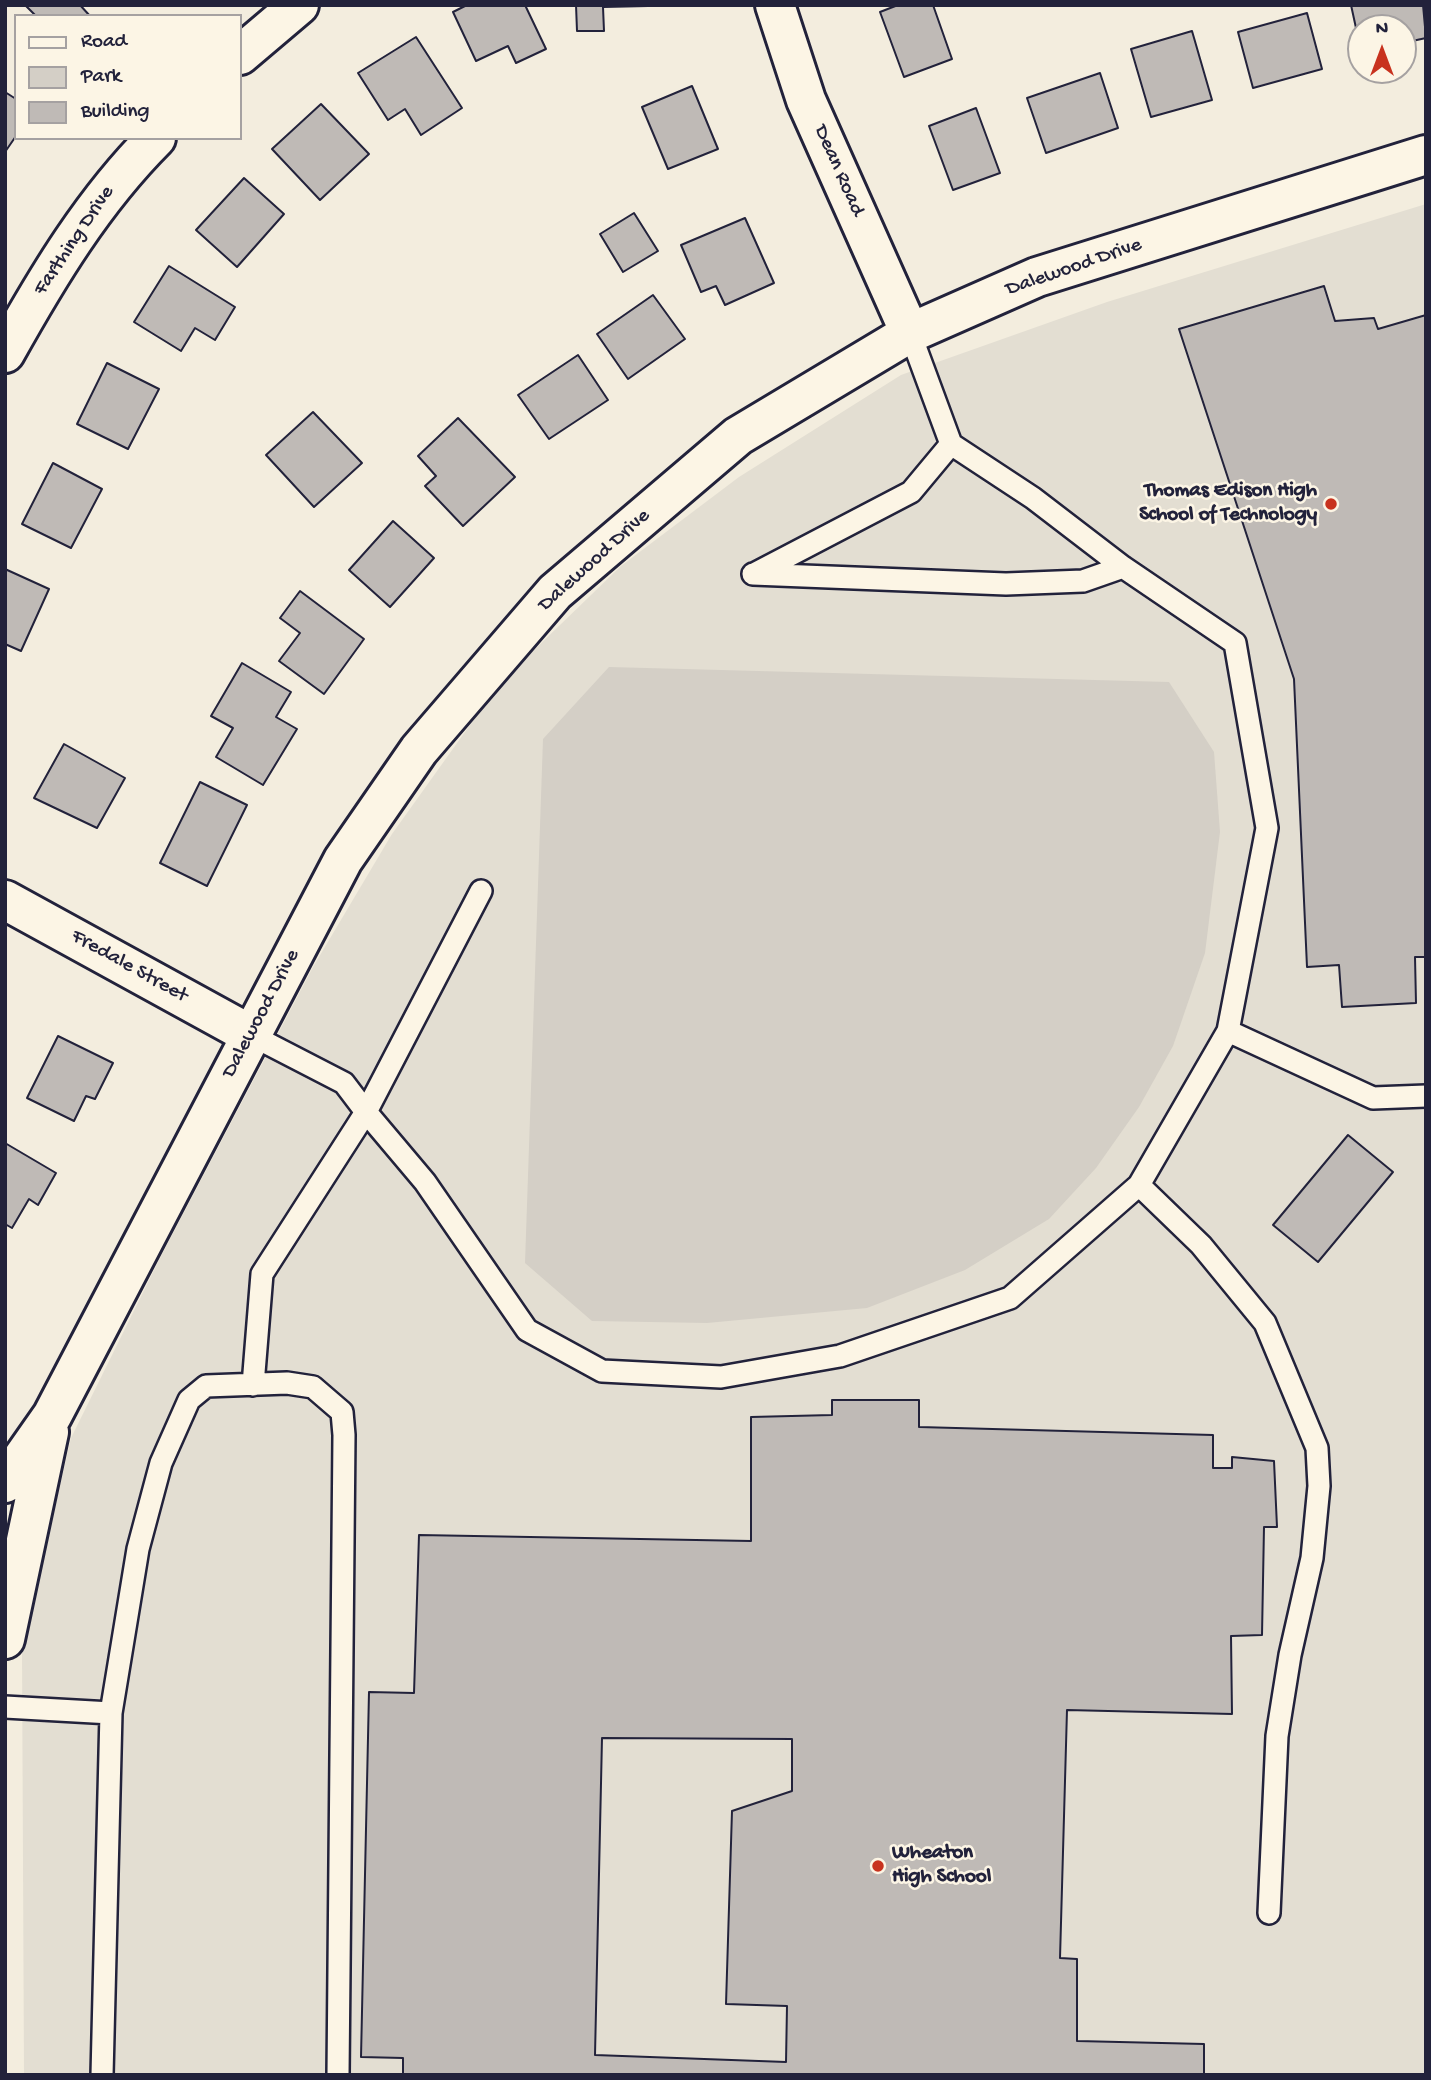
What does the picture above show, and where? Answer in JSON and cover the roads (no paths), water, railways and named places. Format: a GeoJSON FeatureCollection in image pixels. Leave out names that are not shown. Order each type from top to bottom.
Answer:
{"type":"FeatureCollection","features":[{"type":"Feature","properties":{"kind":"street"},"geometry":{"type":"LineString","coordinates":[[242,53],[299,5]]}},
{"type":"Feature","properties":{"kind":"street","name":"Dean Road"},"geometry":{"type":"LineString","coordinates":[[775,5],[806,100],[910,333]]}},
{"type":"Feature","properties":{"kind":"street","name":"Farthing Drive"},"geometry":{"type":"LineString","coordinates":[[5,354],[52,269],[119,175],[154,140]]}},
{"type":"Feature","properties":{"kind":"street","name":"Dalewood Drive"},"geometry":{"type":"LineString","coordinates":[[5,1483],[52,1416],[349,851],[419,750],[555,592],[738,436],[910,333],[1037,277],[1426,155]]}},
{"type":"Feature","properties":{"kind":"street","name":"Fredale Street"},"geometry":{"type":"LineString","coordinates":[[5,900],[251,1035]]}},
{"type":"Feature","properties":{"kind":"street","name":"Dalewood Drive"},"geometry":{"type":"LineString","coordinates":[[5,1639],[52,1416]]}},
{"type":"Feature","properties":{"kind":"lane"},"geometry":{"type":"LineString","coordinates":[[251,1035],[344,1083],[425,1182],[527,1330],[602,1371],[721,1377],[734,1375],[840,1356],[1010,1298],[1139,1185],[1228,1031],[1267,828],[1235,643],[1123,567],[1033,498],[951,444],[910,333]]}},
{"type":"Feature","properties":{"kind":"lane"},"geometry":{"type":"LineString","coordinates":[[951,444],[911,492],[753,574],[1006,584],[1083,581],[1123,567]]}},
{"type":"Feature","properties":{"kind":"lane"},"geometry":{"type":"LineString","coordinates":[[253,1385],[262,1275],[366,1112],[481,891]]}},
{"type":"Feature","properties":{"kind":"lane"},"geometry":{"type":"LineString","coordinates":[[1228,1031],[1373,1098],[1426,1096]]}},
{"type":"Feature","properties":{"kind":"lane"},"geometry":{"type":"LineString","coordinates":[[1139,1185],[1201,1245],[1265,1324],[1317,1448],[1319,1486],[1312,1558],[1290,1655],[1277,1736],[1269,1913]]}},
{"type":"Feature","properties":{"kind":"lane"},"geometry":{"type":"LineString","coordinates":[[102,2075],[111,1713],[138,1549],[161,1463],[189,1400],[206,1386],[287,1383],[313,1387],[342,1412],[343,1423],[338,2075]]}},
{"type":"Feature","properties":{"kind":"lane"},"geometry":{"type":"LineString","coordinates":[[5,1707],[111,1713]]}},
{"type":"Feature","properties":{"kind":"place","name":"Thomas Edison High School of Technology"},"geometry":{"type":"Point","coordinates":[1331,504]}},
{"type":"Feature","properties":{"kind":"place","name":"Wheaton High School"},"geometry":{"type":"Point","coordinates":[878,1866]}}]}
